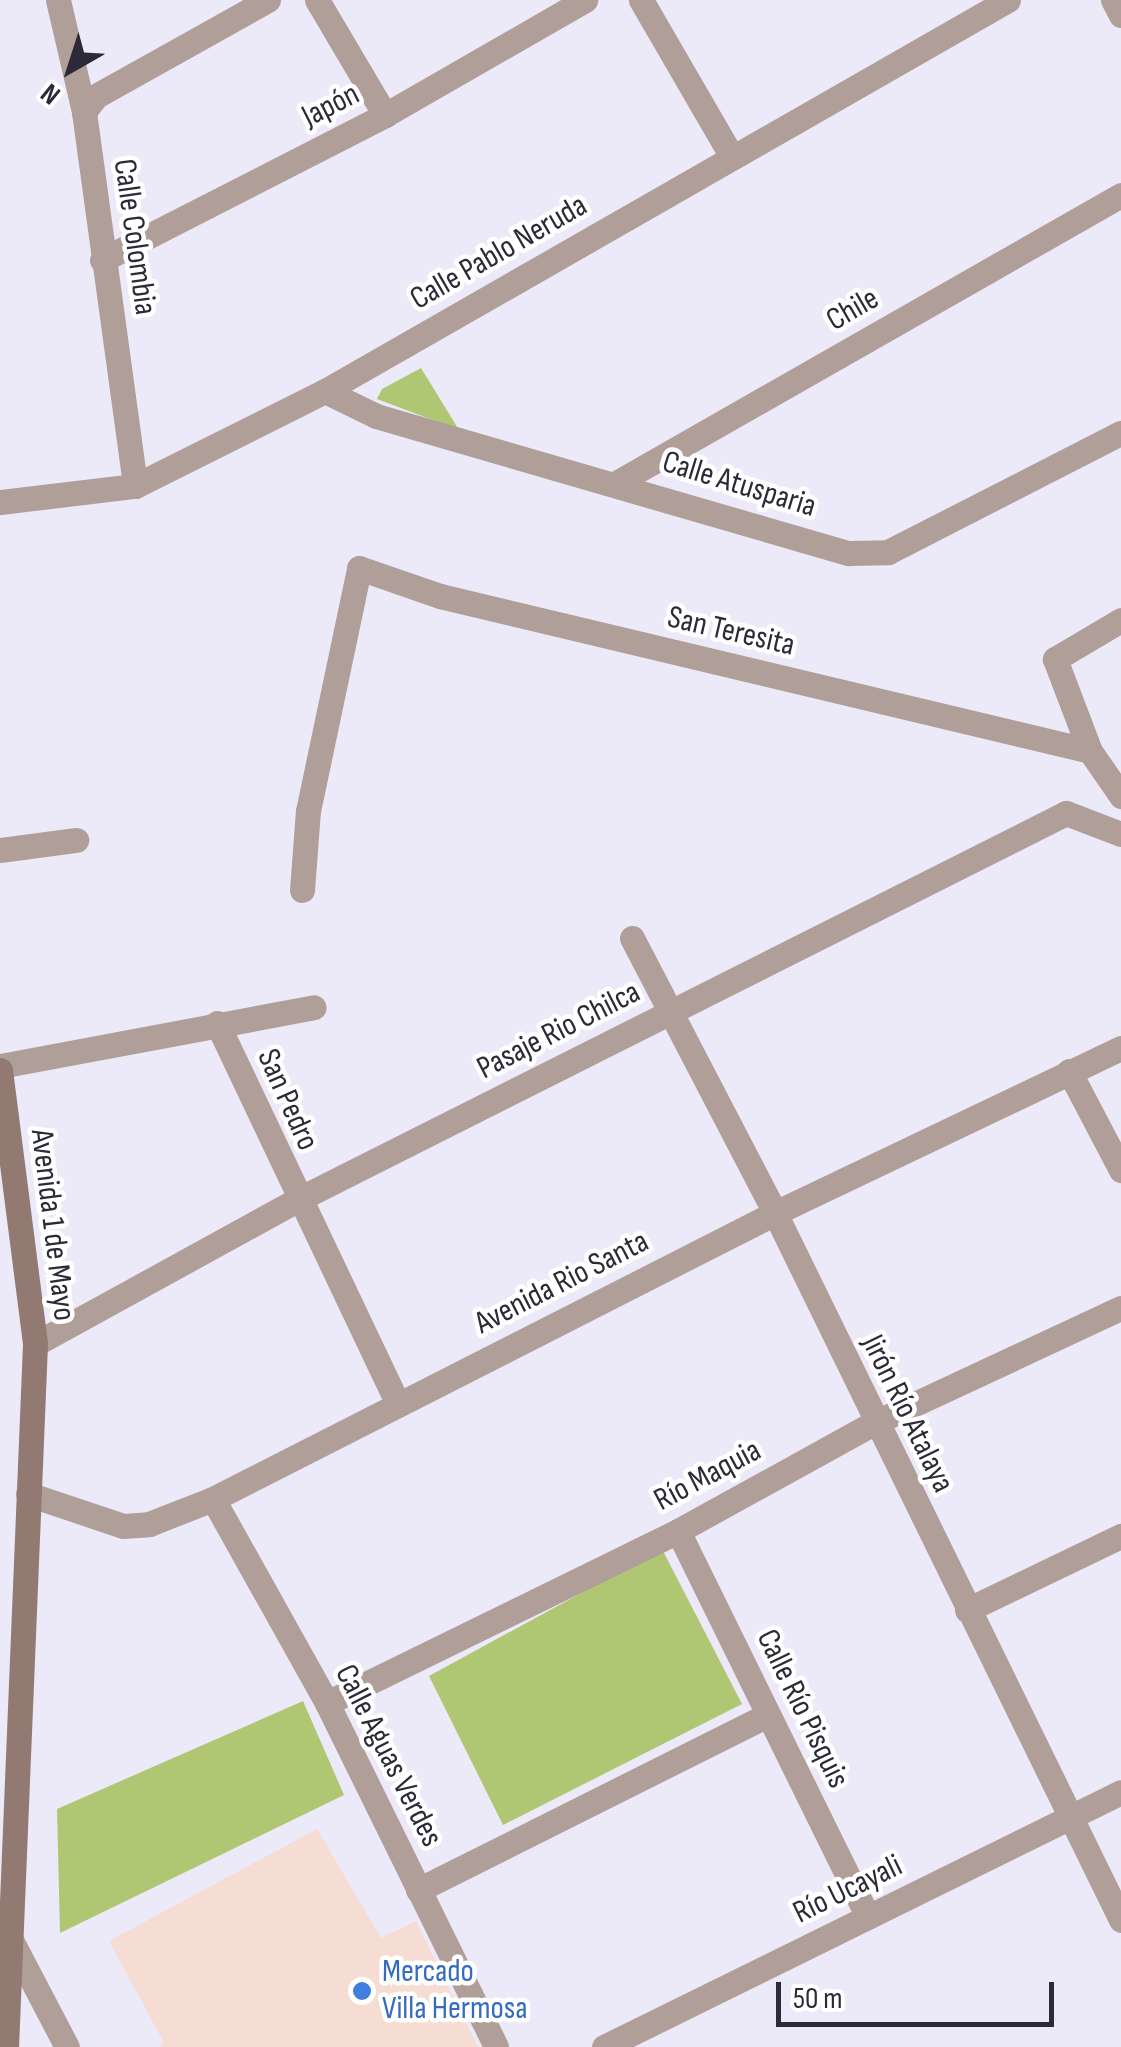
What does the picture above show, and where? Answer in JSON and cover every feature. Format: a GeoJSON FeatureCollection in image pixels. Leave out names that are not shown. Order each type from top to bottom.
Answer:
{"type":"FeatureCollection","features":[{"type":"Feature","properties":{"kind":"street","name":"Calle Colombia"},"geometry":{"type":"LineString","coordinates":[[58,0],[84,112],[135,486]]}},
{"type":"Feature","properties":{"kind":"street"},"geometry":{"type":"LineString","coordinates":[[84,112],[96,96],[268,0]]}},
{"type":"Feature","properties":{"kind":"street"},"geometry":{"type":"LineString","coordinates":[[317,0],[385,116]]}},
{"type":"Feature","properties":{"kind":"street","name":"Japón"},"geometry":{"type":"LineString","coordinates":[[102,260],[385,116],[585,0]]}},
{"type":"Feature","properties":{"kind":"street"},"geometry":{"type":"LineString","coordinates":[[641,0],[732,158]]}},
{"type":"Feature","properties":{"kind":"street","name":"Calle Pablo Neruda"},"geometry":{"type":"LineString","coordinates":[[0,502],[135,486],[325,390],[1008,0]]}},
{"type":"Feature","properties":{"kind":"street"},"geometry":{"type":"LineString","coordinates":[[1113,0],[1121,15]]}},
{"type":"Feature","properties":{"kind":"street","name":"Chile"},"geometry":{"type":"LineString","coordinates":[[618,482],[1121,195]]}},
{"type":"Feature","properties":{"kind":"street","name":"Calle Atusparia"},"geometry":{"type":"LineString","coordinates":[[325,390],[376,416],[618,482],[849,553],[888,552],[1121,433]]}},
{"type":"Feature","properties":{"kind":"street","name":"San Teresita"},"geometry":{"type":"LineString","coordinates":[[302,890],[308,811],[360,568],[440,596],[1090,751]]}},
{"type":"Feature","properties":{"kind":"street"},"geometry":{"type":"LineString","coordinates":[[1121,620],[1055,659],[1090,751],[1121,796]]}},
{"type":"Feature","properties":{"kind":"street","name":"Pasaje Rio Chilca"},"geometry":{"type":"LineString","coordinates":[[35,1344],[297,1200],[1066,814],[1121,834]]}},
{"type":"Feature","properties":{"kind":"street"},"geometry":{"type":"LineString","coordinates":[[0,850],[76,840]]}},
{"type":"Feature","properties":{"kind":"street","name":"Jirón Río Atalaya"},"geometry":{"type":"LineString","coordinates":[[632,938],[775,1213],[874,1423],[1121,1920]]}},
{"type":"Feature","properties":{"kind":"street"},"geometry":{"type":"LineString","coordinates":[[217,1023],[314,1007]]}},
{"type":"Feature","properties":{"kind":"street","name":"San Pedro"},"geometry":{"type":"LineString","coordinates":[[0,1068],[217,1023],[297,1200],[397,1402]]}},
{"type":"Feature","properties":{"kind":"street","name":"Avenida Rio Santa"},"geometry":{"type":"LineString","coordinates":[[28,1494],[123,1526],[149,1524],[213,1499],[775,1213],[1121,1048]]}},
{"type":"Feature","properties":{"kind":"street","name":"Avenida 1 de Mayo"},"geometry":{"type":"LineString","coordinates":[[0,1068],[35,1344],[6,2047]]}},
{"type":"Feature","properties":{"kind":"street"},"geometry":{"type":"LineString","coordinates":[[1069,1072],[1121,1170]]}},
{"type":"Feature","properties":{"kind":"street","name":"Río Maquia"},"geometry":{"type":"LineString","coordinates":[[327,1703],[678,1531],[874,1423],[1121,1308]]}},
{"type":"Feature","properties":{"kind":"street","name":"Calle Aguas Verdes"},"geometry":{"type":"LineString","coordinates":[[213,1499],[327,1703],[496,2047]]}},
{"type":"Feature","properties":{"kind":"street","name":"Calle Río Pisquis"},"geometry":{"type":"LineString","coordinates":[[678,1531],[868,1917]]}},
{"type":"Feature","properties":{"kind":"street"},"geometry":{"type":"LineString","coordinates":[[967,1610],[1121,1536]]}},
{"type":"Feature","properties":{"kind":"street"},"geometry":{"type":"LineString","coordinates":[[418,1890],[768,1715]]}},
{"type":"Feature","properties":{"kind":"street","name":"Río Ucayali"},"geometry":{"type":"LineString","coordinates":[[604,2047],[1121,1792]]}},
{"type":"Feature","properties":{"kind":"street"},"geometry":{"type":"LineString","coordinates":[[10,1938],[67,2047]]}},
{"type":"Feature","properties":{"kind":"shaded area"},"geometry":{"type":"Polygon","coordinates":[[[317,1829],[381,1938],[416,1921],[478,2047],[159,2047],[164,2043],[109,1941],[317,1829]]]}},
{"type":"Feature","properties":{"kind":"green space"},"geometry":{"type":"Polygon","coordinates":[[[421,368],[459,430],[377,399],[382,389],[421,368]]]}},
{"type":"Feature","properties":{"kind":"green space"},"geometry":{"type":"Polygon","coordinates":[[[662,1549],[742,1704],[503,1825],[429,1676],[662,1549]]]}},
{"type":"Feature","properties":{"kind":"green space"},"geometry":{"type":"Polygon","coordinates":[[[303,1701],[344,1795],[60,1933],[57,1809],[303,1701]]]}},
{"type":"Feature","properties":{"kind":"place","name":"Mercado Villa Hermosa"},"geometry":{"type":"Point","coordinates":[362,1991]}}]}
